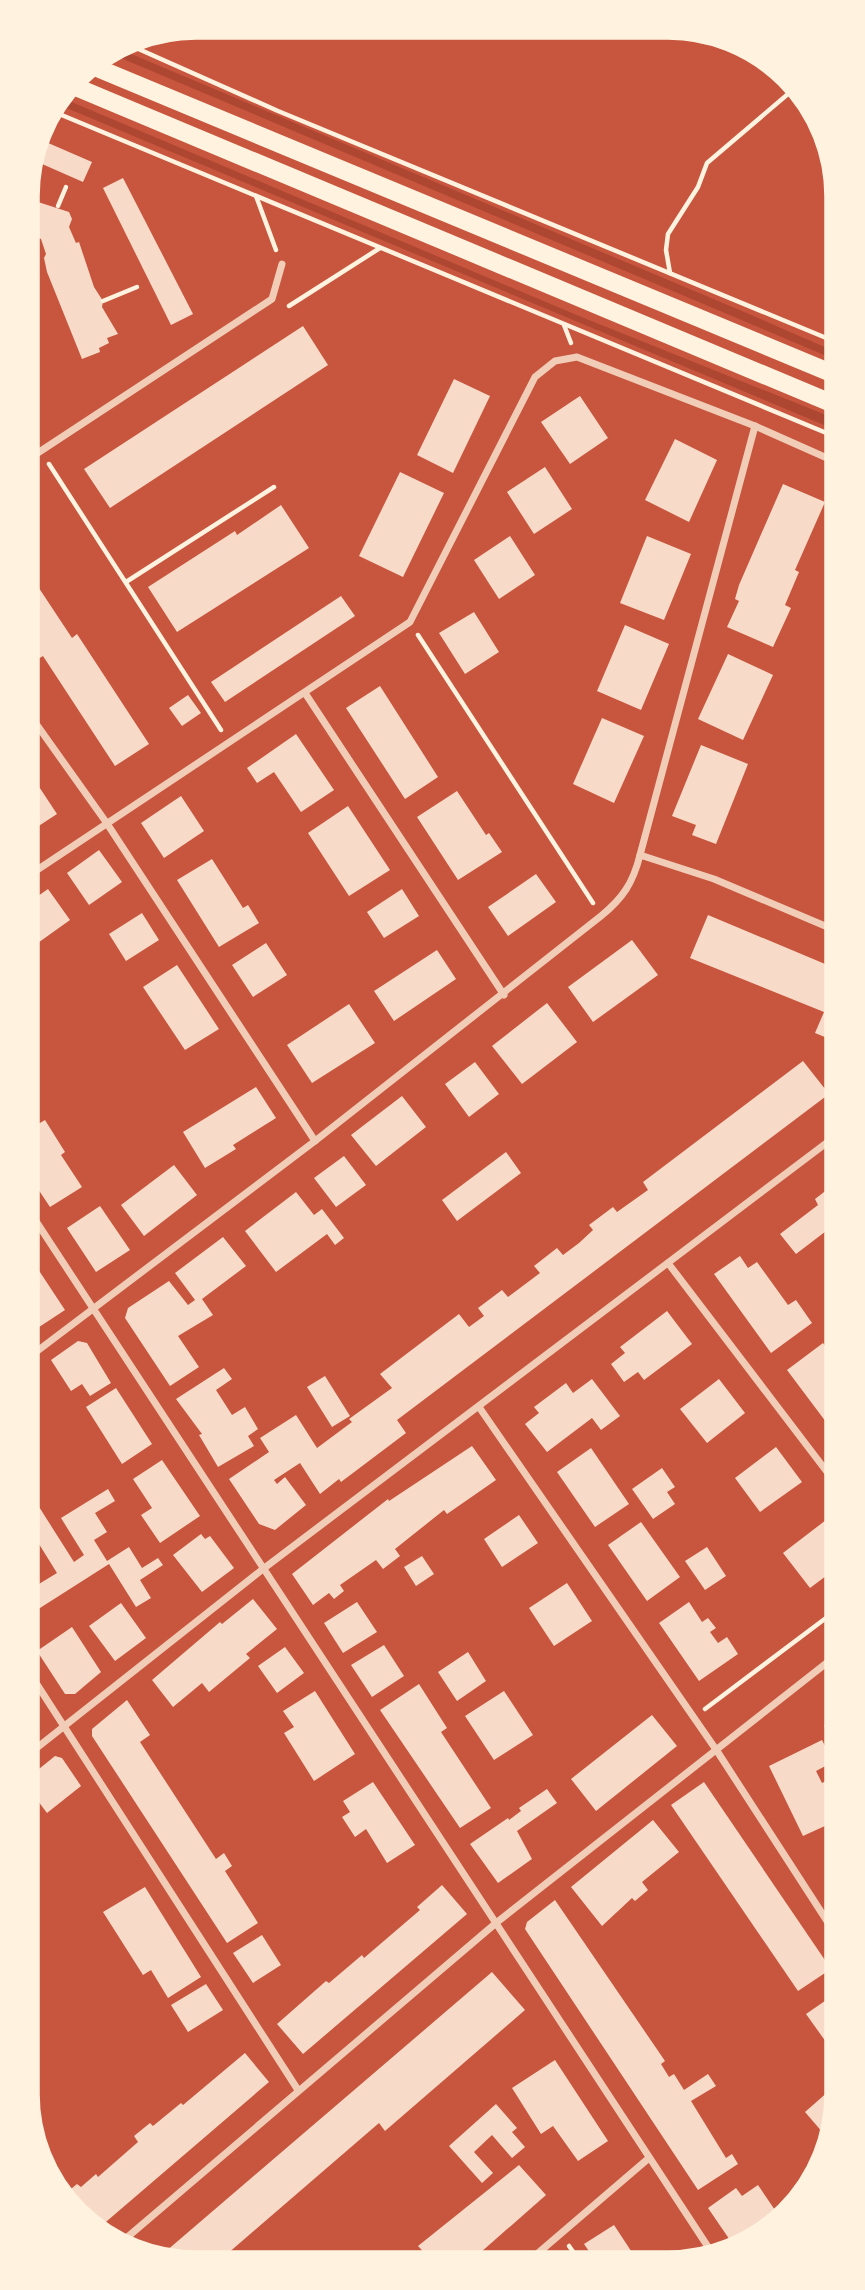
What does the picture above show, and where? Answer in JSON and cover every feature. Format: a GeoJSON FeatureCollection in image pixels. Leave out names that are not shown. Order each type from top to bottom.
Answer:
{"type":"FeatureCollection","features":[{"type":"Feature","properties":{"kind":"main road"},"geometry":{"type":"LineString","coordinates":[[102,70],[826,371]]}},
{"type":"Feature","properties":{"kind":"main road"},"geometry":{"type":"LineString","coordinates":[[81,89],[826,400]]}},
{"type":"Feature","properties":{"kind":"street"},"geometry":{"type":"LineString","coordinates":[[40,451],[272,299],[282,264]]}},
{"type":"Feature","properties":{"kind":"street"},"geometry":{"type":"LineString","coordinates":[[39,869],[410,622],[535,377],[555,361],[577,356],[755,426],[826,458]]}},
{"type":"Feature","properties":{"kind":"street"},"geometry":{"type":"LineString","coordinates":[[38,1350],[315,1141],[622,899],[634,879],[755,426]]}},
{"type":"Feature","properties":{"kind":"street"},"geometry":{"type":"LineString","coordinates":[[305,693],[503,995]]}},
{"type":"Feature","properties":{"kind":"street"},"geometry":{"type":"LineString","coordinates":[[39,727],[106,822],[315,1141]]}},
{"type":"Feature","properties":{"kind":"street"},"geometry":{"type":"LineString","coordinates":[[640,855],[714,879],[826,926]]}},
{"type":"Feature","properties":{"kind":"street"},"geometry":{"type":"LineString","coordinates":[[38,1747],[263,1569],[826,1143]]}},
{"type":"Feature","properties":{"kind":"street"},"geometry":{"type":"LineString","coordinates":[[38,1225],[707,2246]]}},
{"type":"Feature","properties":{"kind":"street"},"geometry":{"type":"LineString","coordinates":[[668,1263],[826,1471]]}},
{"type":"Feature","properties":{"kind":"street"},"geometry":{"type":"LineString","coordinates":[[479,1407],[717,1751],[826,1919]]}},
{"type":"Feature","properties":{"kind":"street"},"geometry":{"type":"LineString","coordinates":[[129,2236],[496,1923],[826,1664]]}},
{"type":"Feature","properties":{"kind":"street"},"geometry":{"type":"LineString","coordinates":[[38,1687],[298,2090]]}},
{"type":"Feature","properties":{"kind":"street"},"geometry":{"type":"LineString","coordinates":[[539,2252],[649,2158]]}},
{"type":"Feature","properties":{"kind":"path"},"geometry":{"type":"LineString","coordinates":[[139,49],[278,111],[826,338]]}},
{"type":"Feature","properties":{"kind":"path"},"geometry":{"type":"LineString","coordinates":[[670,273],[666,250],[668,234],[698,187],[707,163],[788,94]]}},
{"type":"Feature","properties":{"kind":"path"},"geometry":{"type":"LineString","coordinates":[[61,115],[826,434]]}},
{"type":"Feature","properties":{"kind":"path"},"geometry":{"type":"LineString","coordinates":[[58,206],[66,187]]}},
{"type":"Feature","properties":{"kind":"path"},"geometry":{"type":"LineString","coordinates":[[256,196],[282,264]]}},
{"type":"Feature","properties":{"kind":"path"},"geometry":{"type":"LineString","coordinates":[[289,306],[380,247]]}},
{"type":"Feature","properties":{"kind":"path"},"geometry":{"type":"LineString","coordinates":[[103,301],[137,287]]}},
{"type":"Feature","properties":{"kind":"path"},"geometry":{"type":"LineString","coordinates":[[40,451],[229,742]]}},
{"type":"Feature","properties":{"kind":"path"},"geometry":{"type":"LineString","coordinates":[[126,582],[274,487]]}},
{"type":"Feature","properties":{"kind":"path"},"geometry":{"type":"LineString","coordinates":[[410,622],[601,916]]}},
{"type":"Feature","properties":{"kind":"path"},"geometry":{"type":"LineString","coordinates":[[693,1718],[826,1618]]}},
{"type":"Feature","properties":{"kind":"shaded area"},"geometry":{"type":"Polygon","coordinates":[[[130,53],[749,314],[826,348],[826,356],[121,58],[130,53]]]}},
{"type":"Feature","properties":{"kind":"shaded area"},"geometry":{"type":"Polygon","coordinates":[[[71,102],[579,316],[826,415],[826,426],[66,108],[71,102]]]}},
{"type":"Feature","properties":{"kind":"building"},"geometry":{"type":"Polygon","coordinates":[[[48,143],[92,162],[83,182],[42,164],[48,143]]]}},
{"type":"Feature","properties":{"kind":"building"},"geometry":{"type":"Polygon","coordinates":[[[123,178],[193,314],[171,325],[103,188],[123,178]]]}},
{"type":"Feature","properties":{"kind":"building"},"geometry":{"type":"Polygon","coordinates":[[[39,202],[69,212],[72,219],[69,227],[76,243],[79,242],[94,287],[103,301],[102,307],[118,334],[107,338],[109,343],[99,348],[100,352],[82,359],[47,272],[44,258],[46,254],[41,239],[39,202]]]}},
{"type":"Feature","properties":{"kind":"building"},"geometry":{"type":"Polygon","coordinates":[[[303,326],[328,365],[110,508],[84,469],[303,326]]]}},
{"type":"Feature","properties":{"kind":"building"},"geometry":{"type":"Polygon","coordinates":[[[454,379],[490,396],[453,473],[417,455],[454,379]]]}},
{"type":"Feature","properties":{"kind":"building"},"geometry":{"type":"Polygon","coordinates":[[[580,396],[608,438],[570,464],[541,422],[580,396]]]}},
{"type":"Feature","properties":{"kind":"building"},"geometry":{"type":"Polygon","coordinates":[[[675,439],[717,460],[689,522],[645,500],[675,439]]]}},
{"type":"Feature","properties":{"kind":"building"},"geometry":{"type":"Polygon","coordinates":[[[545,467],[572,509],[534,534],[507,492],[545,467]]]}},
{"type":"Feature","properties":{"kind":"building"},"geometry":{"type":"Polygon","coordinates":[[[400,472],[444,493],[403,577],[359,556],[400,472]]]}},
{"type":"Feature","properties":{"kind":"building"},"geometry":{"type":"Polygon","coordinates":[[[783,484],[825,502],[795,570],[799,572],[785,605],[791,608],[773,647],[727,627],[739,601],[735,599],[739,585],[783,484]]]}},
{"type":"Feature","properties":{"kind":"building"},"geometry":{"type":"Polygon","coordinates":[[[281,505],[309,548],[177,632],[148,587],[235,531],[237,535],[281,505]]]}},
{"type":"Feature","properties":{"kind":"building"},"geometry":{"type":"Polygon","coordinates":[[[510,536],[535,575],[499,599],[474,560],[510,536]]]}},
{"type":"Feature","properties":{"kind":"building"},"geometry":{"type":"Polygon","coordinates":[[[647,536],[691,554],[664,620],[620,603],[647,536]]]}},
{"type":"Feature","properties":{"kind":"building"},"geometry":{"type":"Polygon","coordinates":[[[39,588],[72,638],[77,634],[149,744],[115,766],[43,656],[39,659],[39,588]]]}},
{"type":"Feature","properties":{"kind":"building"},"geometry":{"type":"Polygon","coordinates":[[[341,596],[355,616],[225,702],[211,682],[341,596]]]}},
{"type":"Feature","properties":{"kind":"building"},"geometry":{"type":"Polygon","coordinates":[[[474,612],[499,652],[465,674],[439,633],[474,612]]]}},
{"type":"Feature","properties":{"kind":"building"},"geometry":{"type":"Polygon","coordinates":[[[625,625],[669,644],[641,710],[597,691],[625,625]]]}},
{"type":"Feature","properties":{"kind":"building"},"geometry":{"type":"Polygon","coordinates":[[[728,654],[773,675],[743,740],[698,719],[728,654]]]}},
{"type":"Feature","properties":{"kind":"building"},"geometry":{"type":"Polygon","coordinates":[[[380,686],[438,777],[405,799],[346,708],[380,686]]]}},
{"type":"Feature","properties":{"kind":"building"},"geometry":{"type":"Polygon","coordinates":[[[188,695],[201,713],[182,726],[169,708],[188,695]]]}},
{"type":"Feature","properties":{"kind":"building"},"geometry":{"type":"Polygon","coordinates":[[[602,718],[644,736],[614,803],[573,784],[602,718]]]}},
{"type":"Feature","properties":{"kind":"building"},"geometry":{"type":"Polygon","coordinates":[[[296,734],[334,790],[301,812],[274,772],[257,783],[247,768],[296,734]]]}},
{"type":"Feature","properties":{"kind":"building"},"geometry":{"type":"Polygon","coordinates":[[[701,745],[748,764],[716,844],[692,835],[696,825],[672,816],[701,745]]]}},
{"type":"Feature","properties":{"kind":"building"},"geometry":{"type":"Polygon","coordinates":[[[39,786],[57,814],[39,826],[39,786]]]}},
{"type":"Feature","properties":{"kind":"building"},"geometry":{"type":"Polygon","coordinates":[[[457,791],[486,835],[489,833],[502,852],[458,880],[417,817],[457,791]]]}},
{"type":"Feature","properties":{"kind":"building"},"geometry":{"type":"Polygon","coordinates":[[[181,796],[204,831],[164,858],[141,823],[181,796]]]}},
{"type":"Feature","properties":{"kind":"building"},"geometry":{"type":"Polygon","coordinates":[[[348,806],[390,870],[349,896],[308,833],[348,806]]]}},
{"type":"Feature","properties":{"kind":"building"},"geometry":{"type":"Polygon","coordinates":[[[99,850],[122,882],[89,905],[67,873],[99,850]]]}},
{"type":"Feature","properties":{"kind":"building"},"geometry":{"type":"Polygon","coordinates":[[[212,859],[243,908],[248,905],[259,923],[219,947],[177,880],[212,859]]]}},
{"type":"Feature","properties":{"kind":"building"},"geometry":{"type":"Polygon","coordinates":[[[536,874],[556,902],[508,936],[488,907],[536,874]]]}},
{"type":"Feature","properties":{"kind":"building"},"geometry":{"type":"Polygon","coordinates":[[[48,889],[70,920],[39,942],[39,896],[48,889]]]}},
{"type":"Feature","properties":{"kind":"building"},"geometry":{"type":"Polygon","coordinates":[[[402,889],[419,916],[384,938],[367,912],[402,889]]]}},
{"type":"Feature","properties":{"kind":"building"},"geometry":{"type":"Polygon","coordinates":[[[142,913],[159,940],[126,961],[109,934],[142,913]]]}},
{"type":"Feature","properties":{"kind":"building"},"geometry":{"type":"Polygon","coordinates":[[[708,915],[826,964],[826,1038],[815,1033],[824,1012],[690,958],[708,915]]]}},
{"type":"Feature","properties":{"kind":"building"},"geometry":{"type":"Polygon","coordinates":[[[632,940],[658,975],[593,1022],[568,987],[632,940]]]}},
{"type":"Feature","properties":{"kind":"building"},"geometry":{"type":"Polygon","coordinates":[[[266,943],[287,975],[253,997],[232,965],[266,943]]]}},
{"type":"Feature","properties":{"kind":"building"},"geometry":{"type":"Polygon","coordinates":[[[437,950],[456,979],[394,1021],[374,991],[437,950]]]}},
{"type":"Feature","properties":{"kind":"building"},"geometry":{"type":"Polygon","coordinates":[[[177,965],[219,1029],[185,1050],[143,987],[177,965]]]}},
{"type":"Feature","properties":{"kind":"building"},"geometry":{"type":"Polygon","coordinates":[[[547,1003],[577,1042],[522,1084],[492,1046],[547,1003]]]}},
{"type":"Feature","properties":{"kind":"building"},"geometry":{"type":"Polygon","coordinates":[[[349,1004],[375,1043],[312,1083],[287,1045],[349,1004]]]}},
{"type":"Feature","properties":{"kind":"building"},"geometry":{"type":"Polygon","coordinates":[[[803,1061],[826,1090],[826,1096],[397,1420],[406,1433],[341,1482],[339,1479],[320,1494],[300,1463],[274,1480],[277,1484],[285,1477],[306,1505],[275,1530],[259,1524],[229,1479],[269,1452],[260,1438],[296,1415],[317,1448],[352,1422],[349,1419],[392,1388],[380,1374],[459,1314],[469,1327],[484,1316],[478,1308],[502,1290],[508,1297],[540,1273],[534,1266],[557,1248],[563,1255],[593,1230],[589,1225],[613,1207],[617,1212],[648,1190],[643,1182],[803,1061]]]}},
{"type":"Feature","properties":{"kind":"building"},"geometry":{"type":"Polygon","coordinates":[[[475,1062],[499,1094],[469,1117],[445,1084],[475,1062]]]}},
{"type":"Feature","properties":{"kind":"building"},"geometry":{"type":"Polygon","coordinates":[[[256,1087],[276,1118],[233,1145],[236,1149],[205,1168],[183,1132],[256,1087]]]}},
{"type":"Feature","properties":{"kind":"building"},"geometry":{"type":"Polygon","coordinates":[[[402,1096],[426,1127],[376,1166],[351,1135],[402,1096]]]}},
{"type":"Feature","properties":{"kind":"building"},"geometry":{"type":"Polygon","coordinates":[[[45,1120],[65,1152],[61,1155],[82,1187],[50,1207],[38,1190],[39,1124],[45,1120]]]}},
{"type":"Feature","properties":{"kind":"building"},"geometry":{"type":"Polygon","coordinates":[[[506,1152],[521,1173],[457,1221],[442,1200],[506,1152]]]}},
{"type":"Feature","properties":{"kind":"building"},"geometry":{"type":"Polygon","coordinates":[[[344,1156],[366,1185],[336,1207],[314,1178],[344,1156]]]}},
{"type":"Feature","properties":{"kind":"building"},"geometry":{"type":"Polygon","coordinates":[[[174,1165],[197,1195],[144,1236],[121,1205],[174,1165]]]}},
{"type":"Feature","properties":{"kind":"building"},"geometry":{"type":"Polygon","coordinates":[[[826,1190],[826,1231],[796,1254],[780,1234],[818,1205],[815,1199],[826,1190]]]}},
{"type":"Feature","properties":{"kind":"building"},"geometry":{"type":"Polygon","coordinates":[[[296,1192],[314,1215],[322,1209],[344,1238],[335,1245],[327,1234],[276,1272],[245,1231],[296,1192]]]}},
{"type":"Feature","properties":{"kind":"building"},"geometry":{"type":"Polygon","coordinates":[[[100,1206],[130,1250],[96,1272],[67,1228],[100,1206]]]}},
{"type":"Feature","properties":{"kind":"building"},"geometry":{"type":"Polygon","coordinates":[[[223,1237],[246,1266],[202,1299],[213,1315],[178,1336],[199,1367],[170,1386],[125,1318],[128,1308],[169,1281],[188,1305],[195,1300],[175,1273],[223,1237]]]}},
{"type":"Feature","properties":{"kind":"building"},"geometry":{"type":"Polygon","coordinates":[[[740,1256],[748,1268],[757,1262],[788,1305],[796,1300],[812,1323],[771,1353],[714,1274],[740,1256]]]}},
{"type":"Feature","properties":{"kind":"building"},"geometry":{"type":"Polygon","coordinates":[[[38,1270],[65,1310],[38,1327],[38,1270]]]}},
{"type":"Feature","properties":{"kind":"building"},"geometry":{"type":"Polygon","coordinates":[[[667,1311],[692,1344],[644,1380],[638,1372],[624,1382],[611,1364],[625,1353],[620,1347],[667,1311]]]}},
{"type":"Feature","properties":{"kind":"building"},"geometry":{"type":"Polygon","coordinates":[[[78,1341],[87,1343],[111,1383],[90,1396],[82,1384],[71,1391],[51,1360],[78,1341]]]}},
{"type":"Feature","properties":{"kind":"building"},"geometry":{"type":"Polygon","coordinates":[[[823,1343],[826,1347],[826,1422],[787,1370],[823,1343]]]}},
{"type":"Feature","properties":{"kind":"building"},"geometry":{"type":"Polygon","coordinates":[[[224,1368],[232,1379],[216,1390],[232,1415],[245,1407],[258,1429],[248,1436],[254,1446],[218,1467],[199,1435],[202,1434],[176,1399],[224,1368]]]}},
{"type":"Feature","properties":{"kind":"building"},"geometry":{"type":"Polygon","coordinates":[[[325,1376],[350,1416],[332,1427],[307,1387],[325,1376]]]}},
{"type":"Feature","properties":{"kind":"building"},"geometry":{"type":"Polygon","coordinates":[[[592,1379],[620,1416],[601,1430],[592,1418],[547,1452],[525,1424],[539,1413],[534,1407],[566,1383],[573,1393],[592,1379]]]}},
{"type":"Feature","properties":{"kind":"building"},"geometry":{"type":"Polygon","coordinates":[[[719,1379],[745,1413],[707,1443],[680,1409],[719,1379]]]}},
{"type":"Feature","properties":{"kind":"building"},"geometry":{"type":"Polygon","coordinates":[[[116,1388],[152,1444],[122,1464],[86,1407],[116,1388]]]}},
{"type":"Feature","properties":{"kind":"building"},"geometry":{"type":"Polygon","coordinates":[[[472,1446],[496,1480],[447,1514],[444,1510],[395,1549],[400,1556],[383,1569],[376,1560],[340,1585],[344,1591],[334,1599],[329,1593],[313,1605],[292,1574],[388,1499],[389,1501],[472,1446]]]}},
{"type":"Feature","properties":{"kind":"building"},"geometry":{"type":"Polygon","coordinates":[[[776,1447],[802,1482],[760,1512],[735,1478],[776,1447]]]}},
{"type":"Feature","properties":{"kind":"building"},"geometry":{"type":"Polygon","coordinates":[[[591,1448],[629,1504],[595,1527],[557,1472],[591,1448]]]}},
{"type":"Feature","properties":{"kind":"building"},"geometry":{"type":"Polygon","coordinates":[[[162,1460],[200,1516],[160,1543],[141,1515],[152,1508],[133,1479],[162,1460]]]}},
{"type":"Feature","properties":{"kind":"building"},"geometry":{"type":"Polygon","coordinates":[[[662,1468],[675,1487],[667,1492],[675,1504],[653,1519],[632,1489],[662,1468]]]}},
{"type":"Feature","properties":{"kind":"building"},"geometry":{"type":"Polygon","coordinates":[[[108,1489],[115,1501],[95,1513],[107,1532],[94,1540],[107,1561],[129,1547],[142,1568],[158,1558],[163,1565],[140,1580],[151,1598],[136,1607],[109,1564],[38,1609],[38,1584],[57,1573],[38,1543],[38,1506],[74,1562],[84,1555],[61,1518],[108,1489]]]}},
{"type":"Feature","properties":{"kind":"building"},"geometry":{"type":"Polygon","coordinates":[[[519,1515],[538,1543],[502,1567],[484,1539],[519,1515]]]}},
{"type":"Feature","properties":{"kind":"building"},"geometry":{"type":"Polygon","coordinates":[[[826,1520],[826,1576],[810,1588],[783,1553],[826,1520]]]}},
{"type":"Feature","properties":{"kind":"building"},"geometry":{"type":"Polygon","coordinates":[[[641,1522],[680,1577],[647,1601],[608,1545],[641,1522]]]}},
{"type":"Feature","properties":{"kind":"building"},"geometry":{"type":"Polygon","coordinates":[[[201,1534],[205,1539],[210,1536],[234,1568],[202,1592],[173,1555],[201,1534]]]}},
{"type":"Feature","properties":{"kind":"building"},"geometry":{"type":"Polygon","coordinates":[[[707,1547],[726,1576],[705,1590],[685,1561],[707,1547]]]}},
{"type":"Feature","properties":{"kind":"building"},"geometry":{"type":"Polygon","coordinates":[[[422,1556],[434,1574],[416,1586],[404,1567],[422,1556]]]}},
{"type":"Feature","properties":{"kind":"building"},"geometry":{"type":"Polygon","coordinates":[[[567,1583],[592,1621],[554,1646],[529,1608],[567,1583]]]}},
{"type":"Feature","properties":{"kind":"building"},"geometry":{"type":"Polygon","coordinates":[[[253,1599],[277,1629],[246,1654],[250,1658],[209,1692],[202,1683],[173,1707],[152,1680],[220,1622],[222,1624],[253,1599]]]}},
{"type":"Feature","properties":{"kind":"building"},"geometry":{"type":"Polygon","coordinates":[[[357,1602],[377,1632],[343,1653],[324,1623],[357,1602]]]}},
{"type":"Feature","properties":{"kind":"building"},"geometry":{"type":"Polygon","coordinates":[[[689,1602],[702,1622],[708,1618],[716,1628],[710,1632],[718,1643],[727,1637],[738,1654],[699,1681],[659,1623],[689,1602]]]}},
{"type":"Feature","properties":{"kind":"building"},"geometry":{"type":"Polygon","coordinates":[[[121,1603],[146,1638],[115,1661],[89,1626],[121,1603]]]}},
{"type":"Feature","properties":{"kind":"building"},"geometry":{"type":"Polygon","coordinates":[[[72,1627],[101,1672],[75,1694],[65,1694],[38,1650],[72,1627]]]}},
{"type":"Feature","properties":{"kind":"building"},"geometry":{"type":"Polygon","coordinates":[[[384,1645],[404,1676],[372,1697],[351,1665],[384,1645]]]}},
{"type":"Feature","properties":{"kind":"building"},"geometry":{"type":"Polygon","coordinates":[[[285,1647],[304,1673],[277,1693],[258,1666],[285,1647]]]}},
{"type":"Feature","properties":{"kind":"building"},"geometry":{"type":"Polygon","coordinates":[[[468,1652],[486,1681],[457,1701],[438,1672],[468,1652]]]}},
{"type":"Feature","properties":{"kind":"building"},"geometry":{"type":"Polygon","coordinates":[[[419,1684],[447,1728],[441,1732],[491,1808],[460,1828],[380,1710],[419,1684]]]}},
{"type":"Feature","properties":{"kind":"building"},"geometry":{"type":"Polygon","coordinates":[[[315,1691],[355,1754],[314,1781],[284,1733],[294,1727],[283,1711],[315,1691]]]}},
{"type":"Feature","properties":{"kind":"building"},"geometry":{"type":"Polygon","coordinates":[[[504,1691],[533,1735],[494,1760],[465,1716],[504,1691]]]}},
{"type":"Feature","properties":{"kind":"building"},"geometry":{"type":"Polygon","coordinates":[[[127,1700],[150,1735],[140,1742],[216,1859],[224,1853],[232,1866],[225,1871],[258,1923],[227,1943],[92,1736],[92,1729],[127,1700]]]}},
{"type":"Feature","properties":{"kind":"building"},"geometry":{"type":"Polygon","coordinates":[[[652,1715],[677,1746],[596,1811],[571,1779],[652,1715]]]}},
{"type":"Feature","properties":{"kind":"building"},"geometry":{"type":"Polygon","coordinates":[[[822,1740],[826,1748],[826,1766],[816,1771],[822,1783],[826,1781],[826,1825],[803,1836],[769,1766],[822,1740]]]}},
{"type":"Feature","properties":{"kind":"building"},"geometry":{"type":"Polygon","coordinates":[[[55,1756],[62,1758],[81,1786],[47,1813],[38,1801],[38,1770],[55,1756]]]}},
{"type":"Feature","properties":{"kind":"building"},"geometry":{"type":"Polygon","coordinates":[[[373,1782],[415,1845],[387,1863],[366,1829],[355,1837],[342,1817],[350,1812],[343,1801],[373,1782]]]}},
{"type":"Feature","properties":{"kind":"building"},"geometry":{"type":"Polygon","coordinates":[[[704,1782],[826,1962],[826,1972],[798,1991],[671,1805],[704,1782]]]}},
{"type":"Feature","properties":{"kind":"building"},"geometry":{"type":"Polygon","coordinates":[[[547,1789],[557,1803],[517,1831],[532,1859],[498,1883],[470,1844],[508,1818],[509,1820],[521,1811],[519,1808],[547,1789]]]}},
{"type":"Feature","properties":{"kind":"building"},"geometry":{"type":"Polygon","coordinates":[[[653,1820],[679,1852],[642,1882],[648,1890],[635,1901],[632,1898],[602,1926],[571,1887],[653,1820]]]}},
{"type":"Feature","properties":{"kind":"building"},"geometry":{"type":"Polygon","coordinates":[[[442,1885],[467,1914],[303,2054],[277,2024],[326,1981],[329,1983],[362,1955],[364,1958],[420,1910],[417,1907],[442,1885]]]}},
{"type":"Feature","properties":{"kind":"building"},"geometry":{"type":"Polygon","coordinates":[[[145,1887],[201,1977],[168,1998],[151,1970],[143,1975],[103,1912],[145,1887]]]}},
{"type":"Feature","properties":{"kind":"building"},"geometry":{"type":"Polygon","coordinates":[[[555,1900],[665,2061],[661,2064],[669,2077],[674,2074],[684,2090],[708,2074],[716,2086],[691,2101],[726,2158],[732,2154],[738,2164],[698,2190],[525,1929],[527,1922],[555,1900]]]}},
{"type":"Feature","properties":{"kind":"building"},"geometry":{"type":"Polygon","coordinates":[[[262,1935],[281,1965],[253,1983],[233,1953],[262,1935]]]}},
{"type":"Feature","properties":{"kind":"building"},"geometry":{"type":"Polygon","coordinates":[[[492,1972],[525,2010],[385,2131],[379,2123],[229,2252],[169,2249],[492,1972]]]}},
{"type":"Feature","properties":{"kind":"building"},"geometry":{"type":"Polygon","coordinates":[[[206,1984],[223,2010],[188,2032],[171,2005],[206,1984]]]}},
{"type":"Feature","properties":{"kind":"building"},"geometry":{"type":"Polygon","coordinates":[[[826,2000],[826,2042],[806,2014],[826,2000]]]}},
{"type":"Feature","properties":{"kind":"building"},"geometry":{"type":"Polygon","coordinates":[[[245,2053],[269,2082],[105,2222],[100,2219],[71,2189],[77,2184],[81,2187],[96,2174],[98,2177],[138,2142],[134,2136],[150,2123],[153,2126],[181,2103],[183,2105],[245,2053]]]}},
{"type":"Feature","properties":{"kind":"building"},"geometry":{"type":"Polygon","coordinates":[[[555,2060],[608,2141],[578,2161],[553,2126],[541,2134],[512,2088],[555,2060]]]}},
{"type":"Feature","properties":{"kind":"building"},"geometry":{"type":"Polygon","coordinates":[[[826,2094],[822,2131],[805,2112],[826,2094]]]}},
{"type":"Feature","properties":{"kind":"building"},"geometry":{"type":"Polygon","coordinates":[[[496,2104],[517,2128],[512,2132],[525,2147],[512,2158],[492,2135],[474,2152],[493,2173],[482,2183],[449,2146],[496,2104]]]}},
{"type":"Feature","properties":{"kind":"building"},"geometry":{"type":"Polygon","coordinates":[[[519,2165],[546,2195],[481,2252],[424,2252],[418,2246],[519,2165]]]}},
{"type":"Feature","properties":{"kind":"building"},"geometry":{"type":"Polygon","coordinates":[[[758,2185],[775,2210],[756,2225],[730,2240],[708,2208],[736,2188],[742,2196],[758,2185]]]}},
{"type":"Feature","properties":{"kind":"building"},"geometry":{"type":"Polygon","coordinates":[[[614,2225],[632,2252],[590,2252],[584,2244],[614,2225]]]}}]}
